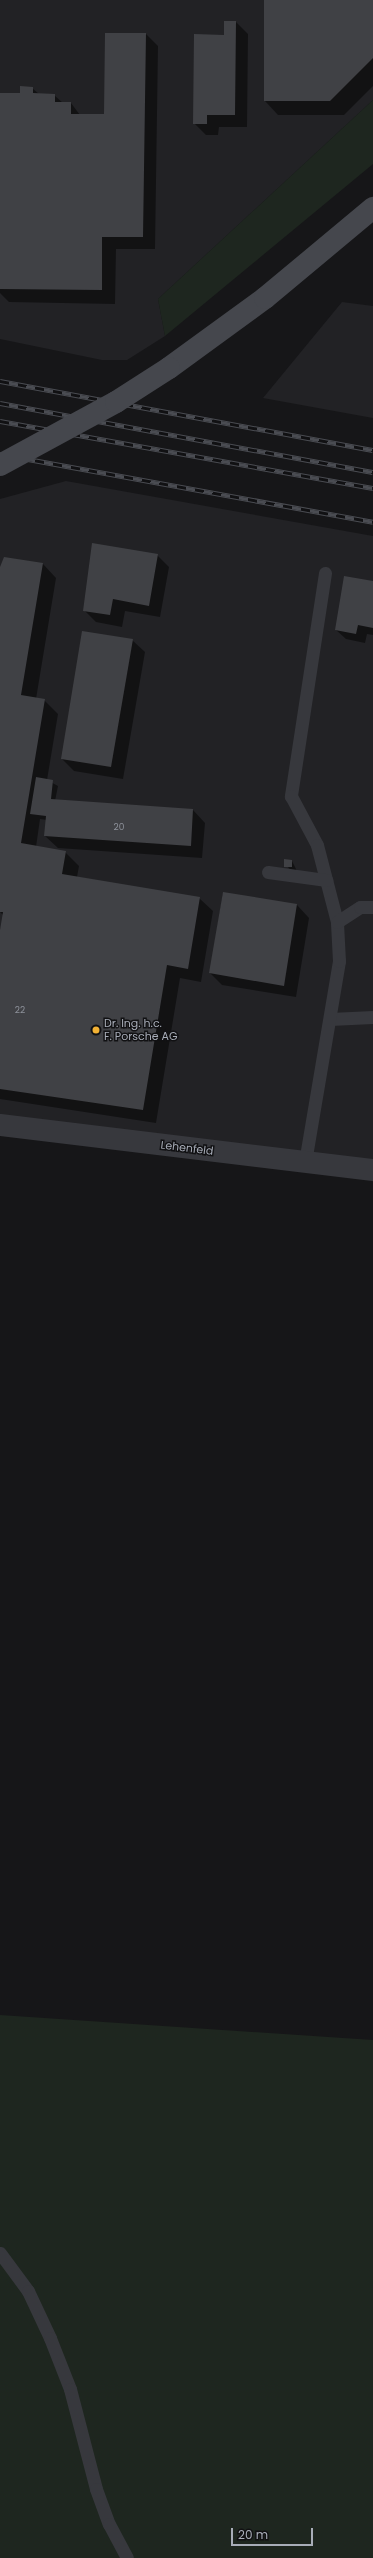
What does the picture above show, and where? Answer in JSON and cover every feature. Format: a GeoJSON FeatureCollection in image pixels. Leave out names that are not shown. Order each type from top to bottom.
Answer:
{"type":"FeatureCollection","features":[{"type":"Feature","properties":{"kind":"main road"},"geometry":{"type":"LineString","coordinates":[[0,465],[103,409],[169,368],[265,298],[373,208]]}},
{"type":"Feature","properties":{"kind":"street","name":"Lehenfeld"},"geometry":{"type":"LineString","coordinates":[[0,1125],[373,1170]]}},
{"type":"Feature","properties":{"kind":"lane"},"geometry":{"type":"LineString","coordinates":[[305,1162],[339,961],[337,922],[317,845],[291,796],[325,573]]}},
{"type":"Feature","properties":{"kind":"lane"},"geometry":{"type":"LineString","coordinates":[[268,872],[326,880]]}},
{"type":"Feature","properties":{"kind":"lane"},"geometry":{"type":"LineString","coordinates":[[337,922],[360,907],[373,908]]}},
{"type":"Feature","properties":{"kind":"lane"},"geometry":{"type":"LineString","coordinates":[[330,1019],[373,1017]]}},
{"type":"Feature","properties":{"kind":"lane"},"geometry":{"type":"LineString","coordinates":[[0,2253],[28,2292],[50,2338],[70,2389],[96,2489],[109,2524],[127,2558]]}},
{"type":"Feature","properties":{"kind":"shaded area"},"geometry":{"type":"Polygon","coordinates":[[[0,0],[373,0],[373,100],[158,299],[165,336],[127,360],[102,360],[0,339],[0,0]]]}},
{"type":"Feature","properties":{"kind":"shaded area"},"geometry":{"type":"Polygon","coordinates":[[[373,100],[373,164],[165,336],[158,299],[373,100]]]}},
{"type":"Feature","properties":{"kind":"shaded area"},"geometry":{"type":"Polygon","coordinates":[[[342,302],[373,306],[373,418],[263,398],[342,302]]]}},
{"type":"Feature","properties":{"kind":"shaded area"},"geometry":{"type":"Polygon","coordinates":[[[66,481],[373,536],[373,1163],[0,1117],[0,499],[66,481]]]}},
{"type":"Feature","properties":{"kind":"shaded area"},"geometry":{"type":"Polygon","coordinates":[[[0,2015],[373,2040],[373,2558],[0,2558],[0,2015]]]}},
{"type":"Feature","properties":{"kind":"building"},"geometry":{"type":"Polygon","coordinates":[[[264,0],[373,0],[373,58],[330,101],[264,101],[264,0]]]}},
{"type":"Feature","properties":{"kind":"building"},"geometry":{"type":"Polygon","coordinates":[[[224,21],[236,21],[235,115],[207,115],[207,124],[193,124],[194,34],[224,35],[224,21]]]}},
{"type":"Feature","properties":{"kind":"building"},"geometry":{"type":"Polygon","coordinates":[[[105,33],[146,33],[143,237],[102,237],[102,290],[0,289],[0,93],[20,93],[20,86],[33,87],[33,93],[55,94],[55,102],[71,102],[71,114],[104,114],[105,33]]]}},
{"type":"Feature","properties":{"kind":"building"},"geometry":{"type":"Polygon","coordinates":[[[92,543],[158,554],[149,606],[113,599],[110,615],[83,611],[92,543]]]}},
{"type":"Feature","properties":{"kind":"building"},"geometry":{"type":"Polygon","coordinates":[[[4,557],[43,563],[21,695],[45,699],[21,843],[66,851],[62,874],[200,897],[188,969],[167,965],[143,1110],[0,1089],[0,930],[3,912],[0,912],[0,567],[4,557]]]}},
{"type":"Feature","properties":{"kind":"building"},"geometry":{"type":"Polygon","coordinates":[[[344,576],[373,581],[373,628],[358,625],[356,634],[335,630],[344,576]]]}},
{"type":"Feature","properties":{"kind":"building"},"geometry":{"type":"Polygon","coordinates":[[[82,631],[133,639],[111,767],[61,759],[82,631]]]}},
{"type":"Feature","properties":{"kind":"building"},"geometry":{"type":"Polygon","coordinates":[[[36,777],[53,780],[51,799],[193,809],[191,846],[44,836],[46,816],[30,814],[36,777]]]}},
{"type":"Feature","properties":{"kind":"building"},"geometry":{"type":"Polygon","coordinates":[[[284,859],[292,860],[292,867],[284,867],[284,859]]]}},
{"type":"Feature","properties":{"kind":"building"},"geometry":{"type":"Polygon","coordinates":[[[223,892],[297,904],[284,986],[209,973],[223,892]]]}},
{"type":"Feature","properties":{"kind":"railway"},"geometry":{"type":"LineString","coordinates":[[0,381],[373,450]]}},
{"type":"Feature","properties":{"kind":"railway"},"geometry":{"type":"LineString","coordinates":[[0,403],[373,472]]}},
{"type":"Feature","properties":{"kind":"railway"},"geometry":{"type":"LineString","coordinates":[[0,421],[373,488]]}},
{"type":"Feature","properties":{"kind":"railway"},"geometry":{"type":"LineString","coordinates":[[0,454],[373,522]]}},
{"type":"Feature","properties":{"kind":"place","name":"Dr. Ing. h.c. F. Porsche AG"},"geometry":{"type":"Point","coordinates":[96,1030]}}]}
